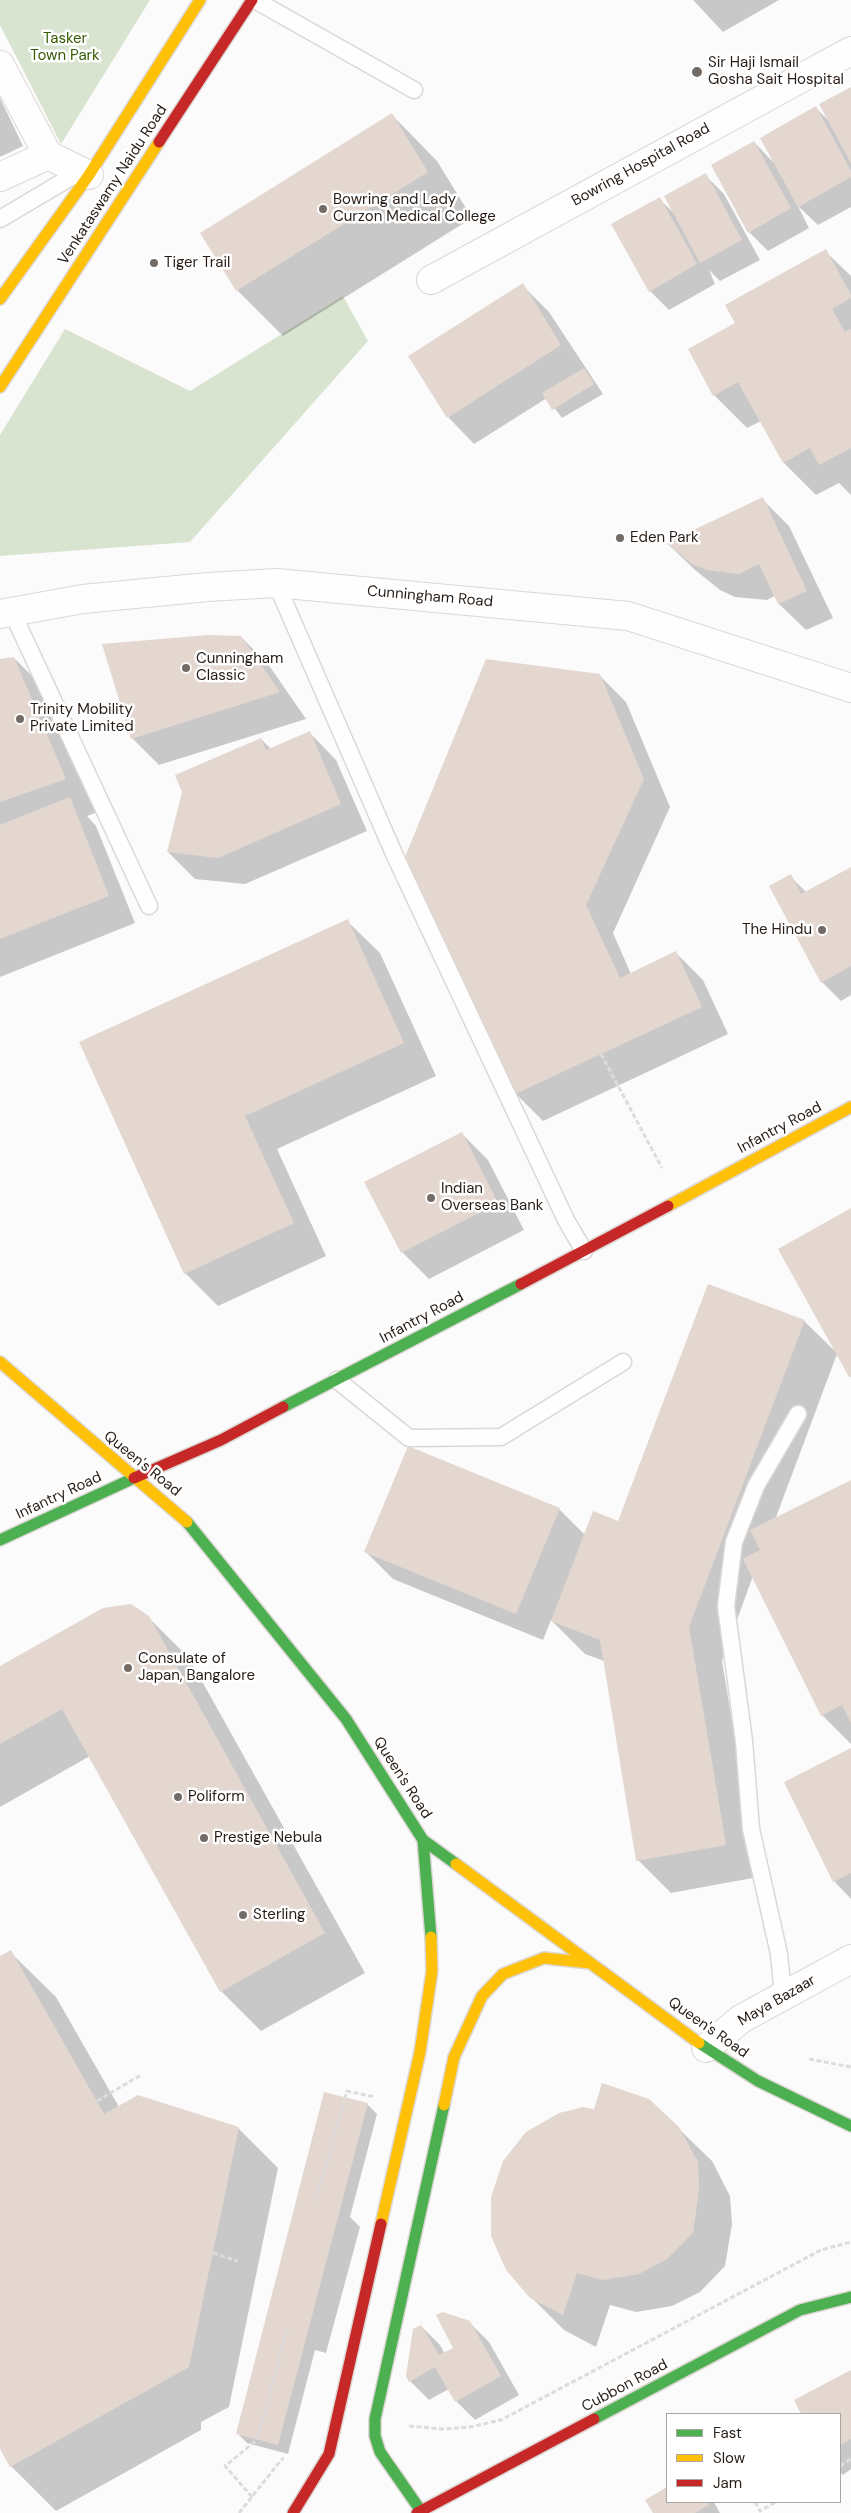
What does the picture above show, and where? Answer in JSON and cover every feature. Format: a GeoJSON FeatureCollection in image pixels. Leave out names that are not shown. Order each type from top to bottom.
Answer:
{"type":"FeatureCollection","features":[{"type":"Feature","properties":{"kind":"main road","name":"Venkataswamy Naidu Road"},"geometry":{"type":"LineString","coordinates":[[0,299],[200,0]]}},
{"type":"Feature","properties":{"kind":"main road","name":"Venkataswamy Naidu Road"},"geometry":{"type":"LineString","coordinates":[[0,387],[253,0]]}},
{"type":"Feature","properties":{"kind":"main road","name":"Infantry Road"},"geometry":{"type":"LineString","coordinates":[[0,1540],[221,1440],[584,1251],[851,1107]]}},
{"type":"Feature","properties":{"kind":"main road","name":"Queen's Road"},"geometry":{"type":"LineString","coordinates":[[0,1362],[134,1478],[179,1514],[208,1546],[346,1719],[423,1840],[706,2048],[758,2081],[851,2126]]}},
{"type":"Feature","properties":{"kind":"main road"},"geometry":{"type":"LineString","coordinates":[[293,2513],[329,2454],[420,2052],[432,1971],[431,1922],[423,1840]]}},
{"type":"Feature","properties":{"kind":"main road"},"geometry":{"type":"LineString","coordinates":[[419,2512],[380,2452],[375,2436],[375,2419],[454,2057],[482,1996],[502,1974],[544,1958],[592,1963]]}},
{"type":"Feature","properties":{"kind":"main road","name":"Cubbon Road"},"geometry":{"type":"LineString","coordinates":[[419,2512],[800,2310],[851,2297]]}},
{"type":"Feature","properties":{"kind":"street","name":"Bowring Hospital Road"},"geometry":{"type":"LineString","coordinates":[[432,280],[851,51]]}},
{"type":"Feature","properties":{"kind":"street"},"geometry":{"type":"LineString","coordinates":[[0,65],[48,155],[85,173]]}},
{"type":"Feature","properties":{"kind":"street"},"geometry":{"type":"LineString","coordinates":[[0,177],[48,155]]}},
{"type":"Feature","properties":{"kind":"street","name":"Cunningham Road"},"geometry":{"type":"LineString","coordinates":[[6,613],[83,599],[208,586],[276,583],[628,616],[851,688]]}},
{"type":"Feature","properties":{"kind":"street","name":"Maya Bazaar"},"geometry":{"type":"LineString","coordinates":[[706,2048],[741,2019],[851,1959]]}},
{"type":"Feature","properties":{"kind":"lane"},"geometry":{"type":"LineString","coordinates":[[253,0],[414,90]]}},
{"type":"Feature","properties":{"kind":"lane"},"geometry":{"type":"LineString","coordinates":[[0,219],[85,173]]}},
{"type":"Feature","properties":{"kind":"lane"},"geometry":{"type":"LineString","coordinates":[[276,583],[399,865],[562,1212],[584,1251]]}},
{"type":"Feature","properties":{"kind":"lane"},"geometry":{"type":"LineString","coordinates":[[6,613],[149,906]]}},
{"type":"Feature","properties":{"kind":"lane"},"geometry":{"type":"LineString","coordinates":[[337,1380],[409,1438],[501,1437],[623,1362]]}},
{"type":"Feature","properties":{"kind":"lane"},"geometry":{"type":"LineString","coordinates":[[783,1995],[779,1954],[751,1829],[744,1741],[726,1606],[734,1542],[756,1486],[798,1414]]}},
{"type":"Feature","properties":{"kind":"path"},"geometry":{"type":"LineString","coordinates":[[601,1054],[662,1170]]}},
{"type":"Feature","properties":{"kind":"path"},"geometry":{"type":"LineString","coordinates":[[809,2059],[851,2067]]}},
{"type":"Feature","properties":{"kind":"path"},"geometry":{"type":"LineString","coordinates":[[97,2101],[141,2075]]}},
{"type":"Feature","properties":{"kind":"path"},"geometry":{"type":"LineString","coordinates":[[316,2200],[347,2091],[384,2100]]}},
{"type":"Feature","properties":{"kind":"path"},"geometry":{"type":"LineString","coordinates":[[406,2425],[443,2429],[470,2427],[501,2420],[821,2250],[851,2242]]}},
{"type":"Feature","properties":{"kind":"path"},"geometry":{"type":"LineString","coordinates":[[213,2253],[238,2261]]}},
{"type":"Feature","properties":{"kind":"path"},"geometry":{"type":"LineString","coordinates":[[252,2497],[224,2466],[257,2440],[287,2330]]}},
{"type":"Feature","properties":{"kind":"path"},"geometry":{"type":"LineString","coordinates":[[239,2513],[282,2459],[290,2459]]}},
{"type":"Feature","properties":{"kind":"path"},"geometry":{"type":"LineString","coordinates":[[756,2503],[760,2511],[774,2503]]}},
{"type":"Feature","properties":{"kind":"green space","name":"Tasker Town Park"},"geometry":{"type":"Polygon","coordinates":[[[0,0],[150,0],[61,144],[0,25],[0,0]]]}},
{"type":"Feature","properties":{"kind":"green space"},"geometry":{"type":"Polygon","coordinates":[[[343,296],[368,341],[190,542],[0,556],[0,435],[65,329],[190,391],[343,296]]]}},
{"type":"Feature","properties":{"kind":"building"},"geometry":{"type":"Polygon","coordinates":[[[851,87],[851,163],[819,104],[851,87]]]}},
{"type":"Feature","properties":{"kind":"building"},"geometry":{"type":"Polygon","coordinates":[[[816,106],[851,171],[851,177],[798,207],[760,138],[816,106]]]}},
{"type":"Feature","properties":{"kind":"building"},"geometry":{"type":"Polygon","coordinates":[[[392,113],[428,172],[236,291],[200,233],[392,113]]]}},
{"type":"Feature","properties":{"kind":"building"},"geometry":{"type":"Polygon","coordinates":[[[754,141],[791,208],[748,233],[711,165],[754,141]]]}},
{"type":"Feature","properties":{"kind":"building"},"geometry":{"type":"Polygon","coordinates":[[[706,173],[742,240],[700,263],[664,196],[706,173]]]}},
{"type":"Feature","properties":{"kind":"building"},"geometry":{"type":"Polygon","coordinates":[[[660,197],[697,264],[649,292],[611,224],[660,197]]]}},
{"type":"Feature","properties":{"kind":"building"},"geometry":{"type":"Polygon","coordinates":[[[826,249],[851,295],[851,298],[832,309],[845,332],[851,329],[851,448],[819,465],[810,448],[783,463],[738,382],[713,396],[688,349],[735,323],[725,305],[826,249]]]}},
{"type":"Feature","properties":{"kind":"building"},"geometry":{"type":"Polygon","coordinates":[[[523,283],[561,345],[447,418],[408,356],[523,283]]]}},
{"type":"Feature","properties":{"kind":"building"},"geometry":{"type":"Polygon","coordinates":[[[584,368],[594,384],[552,410],[542,393],[584,368]]]}},
{"type":"Feature","properties":{"kind":"building"},"geometry":{"type":"Polygon","coordinates":[[[763,497],[807,591],[778,604],[759,564],[739,574],[707,570],[692,564],[666,543],[763,497]]]}},
{"type":"Feature","properties":{"kind":"building","name":"Cunningham Classic"},"geometry":{"type":"Polygon","coordinates":[[[208,635],[241,636],[280,692],[131,739],[102,644],[208,635]]]}},
{"type":"Feature","properties":{"kind":"building","name":"Trinity Mobility Private Limited"},"geometry":{"type":"Polygon","coordinates":[[[14,657],[66,779],[0,802],[0,659],[14,657]]]}},
{"type":"Feature","properties":{"kind":"building"},"geometry":{"type":"Polygon","coordinates":[[[486,659],[600,674],[644,779],[586,905],[620,978],[676,951],[702,1007],[515,1094],[405,857],[486,659]]]}},
{"type":"Feature","properties":{"kind":"building"},"geometry":{"type":"Polygon","coordinates":[[[310,731],[341,804],[218,858],[167,852],[182,792],[175,775],[261,738],[266,750],[310,731]]]}},
{"type":"Feature","properties":{"kind":"building"},"geometry":{"type":"Polygon","coordinates":[[[70,797],[109,896],[0,939],[0,825],[70,797]]]}},
{"type":"Feature","properties":{"kind":"building","name":"The Hindu"},"geometry":{"type":"Polygon","coordinates":[[[851,867],[851,966],[821,983],[769,886],[791,874],[801,894],[851,867]]]}},
{"type":"Feature","properties":{"kind":"building"},"geometry":{"type":"Polygon","coordinates":[[[348,919],[404,1043],[245,1116],[294,1223],[184,1274],[79,1042],[348,919]]]}},
{"type":"Feature","properties":{"kind":"building"},"geometry":{"type":"Polygon","coordinates":[[[462,1132],[498,1203],[401,1253],[364,1182],[462,1132]]]}},
{"type":"Feature","properties":{"kind":"building"},"geometry":{"type":"Polygon","coordinates":[[[851,1208],[851,1376],[849,1377],[778,1249],[851,1208]]]}},
{"type":"Feature","properties":{"kind":"building"},"geometry":{"type":"Polygon","coordinates":[[[708,1284],[805,1320],[689,1627],[726,1845],[636,1861],[600,1640],[551,1621],[593,1511],[618,1521],[708,1284]]]}},
{"type":"Feature","properties":{"kind":"building"},"geometry":{"type":"Polygon","coordinates":[[[408,1446],[560,1508],[516,1614],[364,1552],[408,1446]]]}},
{"type":"Feature","properties":{"kind":"building"},"geometry":{"type":"Polygon","coordinates":[[[851,1480],[851,1723],[842,1705],[821,1716],[743,1559],[760,1550],[750,1530],[851,1480]]]}},
{"type":"Feature","properties":{"kind":"building","name":"Prestige Nebula"},"geometry":{"type":"Polygon","coordinates":[[[131,1604],[149,1616],[325,1933],[220,1992],[62,1709],[0,1744],[0,1666],[103,1608],[131,1604]]]}},
{"type":"Feature","properties":{"kind":"building"},"geometry":{"type":"Polygon","coordinates":[[[851,1748],[851,1873],[833,1882],[784,1782],[851,1748]]]}},
{"type":"Feature","properties":{"kind":"building"},"geometry":{"type":"Polygon","coordinates":[[[11,1950],[104,2114],[138,2095],[239,2127],[189,2367],[10,2467],[0,2449],[0,1956],[11,1950]]]}},
{"type":"Feature","properties":{"kind":"building"},"geometry":{"type":"Polygon","coordinates":[[[602,2083],[649,2099],[679,2127],[698,2162],[699,2190],[693,2233],[667,2259],[639,2274],[602,2280],[577,2273],[563,2315],[530,2298],[506,2270],[491,2236],[491,2197],[503,2161],[526,2132],[559,2113],[583,2107],[594,2109],[602,2083]]]}},
{"type":"Feature","properties":{"kind":"building"},"geometry":{"type":"Polygon","coordinates":[[[324,2092],[368,2103],[278,2445],[236,2434],[324,2092]]]}},
{"type":"Feature","properties":{"kind":"building"},"geometry":{"type":"Polygon","coordinates":[[[443,2312],[470,2321],[501,2376],[455,2402],[435,2367],[409,2382],[406,2376],[413,2329],[421,2325],[439,2355],[453,2348],[436,2315],[443,2312]]]}},
{"type":"Feature","properties":{"kind":"building"},"geometry":{"type":"Polygon","coordinates":[[[851,2370],[851,2439],[841,2445],[841,2413],[800,2413],[794,2400],[851,2370]]]}},
{"type":"Feature","properties":{"kind":"building"},"geometry":{"type":"Polygon","coordinates":[[[666,2488],[666,2503],[708,2503],[709,2505],[695,2513],[653,2513],[645,2500],[666,2488]]]}},
{"type":"Feature","properties":{"kind":"traffic: fast"},"geometry":{"type":"LineString","coordinates":[[283,1407],[521,1284]]}},
{"type":"Feature","properties":{"kind":"traffic: fast"},"geometry":{"type":"LineString","coordinates":[[0,1540],[134,1478]]}},
{"type":"Feature","properties":{"kind":"traffic: fast"},"geometry":{"type":"LineString","coordinates":[[187,1522],[346,1719],[423,1840],[456,1864]]}},
{"type":"Feature","properties":{"kind":"traffic: fast"},"geometry":{"type":"LineString","coordinates":[[423,1840],[431,1937]]}},
{"type":"Feature","properties":{"kind":"traffic: fast"},"geometry":{"type":"LineString","coordinates":[[699,2043],[758,2081],[851,2126]]}},
{"type":"Feature","properties":{"kind":"traffic: fast"},"geometry":{"type":"LineString","coordinates":[[421,2511],[380,2452],[375,2436],[375,2419],[444,2105]]}},
{"type":"Feature","properties":{"kind":"traffic: fast"},"geometry":{"type":"LineString","coordinates":[[594,2419],[800,2310],[851,2297]]}},
{"type":"Feature","properties":{"kind":"traffic: slow"},"geometry":{"type":"LineString","coordinates":[[0,299],[89,175],[200,0]]}},
{"type":"Feature","properties":{"kind":"traffic: slow"},"geometry":{"type":"LineString","coordinates":[[0,387],[159,142]]}},
{"type":"Feature","properties":{"kind":"traffic: slow"},"geometry":{"type":"LineString","coordinates":[[668,1206],[851,1107]]}},
{"type":"Feature","properties":{"kind":"traffic: slow"},"geometry":{"type":"LineString","coordinates":[[0,1362],[187,1522]]}},
{"type":"Feature","properties":{"kind":"traffic: slow"},"geometry":{"type":"LineString","coordinates":[[456,1864],[699,2043]]}},
{"type":"Feature","properties":{"kind":"traffic: slow"},"geometry":{"type":"LineString","coordinates":[[381,2224],[420,2052],[432,1971],[431,1937]]}},
{"type":"Feature","properties":{"kind":"traffic: slow"},"geometry":{"type":"LineString","coordinates":[[444,2105],[454,2057],[482,1996],[503,1974],[544,1958],[590,1963]]}},
{"type":"Feature","properties":{"kind":"traffic: jam"},"geometry":{"type":"LineString","coordinates":[[159,142],[252,0]]}},
{"type":"Feature","properties":{"kind":"traffic: jam"},"geometry":{"type":"LineString","coordinates":[[521,1284],[668,1206]]}},
{"type":"Feature","properties":{"kind":"traffic: jam"},"geometry":{"type":"LineString","coordinates":[[134,1478],[221,1440],[283,1407]]}},
{"type":"Feature","properties":{"kind":"traffic: jam"},"geometry":{"type":"LineString","coordinates":[[293,2513],[329,2454],[381,2224]]}},
{"type":"Feature","properties":{"kind":"traffic: jam"},"geometry":{"type":"LineString","coordinates":[[417,2513],[594,2419]]}},
{"type":"Feature","properties":{"kind":"place","name":"Sir Haji Ismail Gosha Sait Hospital"},"geometry":{"type":"Point","coordinates":[697,72]}},
{"type":"Feature","properties":{"kind":"place","name":"Bowring and Lady Curzon Medical College"},"geometry":{"type":"Point","coordinates":[323,209]}},
{"type":"Feature","properties":{"kind":"place","name":"Tiger Trail"},"geometry":{"type":"Point","coordinates":[154,263]}},
{"type":"Feature","properties":{"kind":"place","name":"Eden Park"},"geometry":{"type":"Point","coordinates":[620,538]}},
{"type":"Feature","properties":{"kind":"place","name":"Cunningham Classic"},"geometry":{"type":"Point","coordinates":[186,668]}},
{"type":"Feature","properties":{"kind":"place","name":"Trinity Mobility Private Limited"},"geometry":{"type":"Point","coordinates":[20,719]}},
{"type":"Feature","properties":{"kind":"place","name":"The Hindu"},"geometry":{"type":"Point","coordinates":[822,930]}},
{"type":"Feature","properties":{"kind":"place","name":"Indian Overseas Bank"},"geometry":{"type":"Point","coordinates":[431,1198]}},
{"type":"Feature","properties":{"kind":"place","name":"Consulate of Japan, Bangalore"},"geometry":{"type":"Point","coordinates":[128,1668]}},
{"type":"Feature","properties":{"kind":"place","name":"Poliform"},"geometry":{"type":"Point","coordinates":[178,1797]}},
{"type":"Feature","properties":{"kind":"place","name":"Prestige Nebula"},"geometry":{"type":"Point","coordinates":[204,1838]}},
{"type":"Feature","properties":{"kind":"place","name":"Sterling"},"geometry":{"type":"Point","coordinates":[243,1915]}}]}
